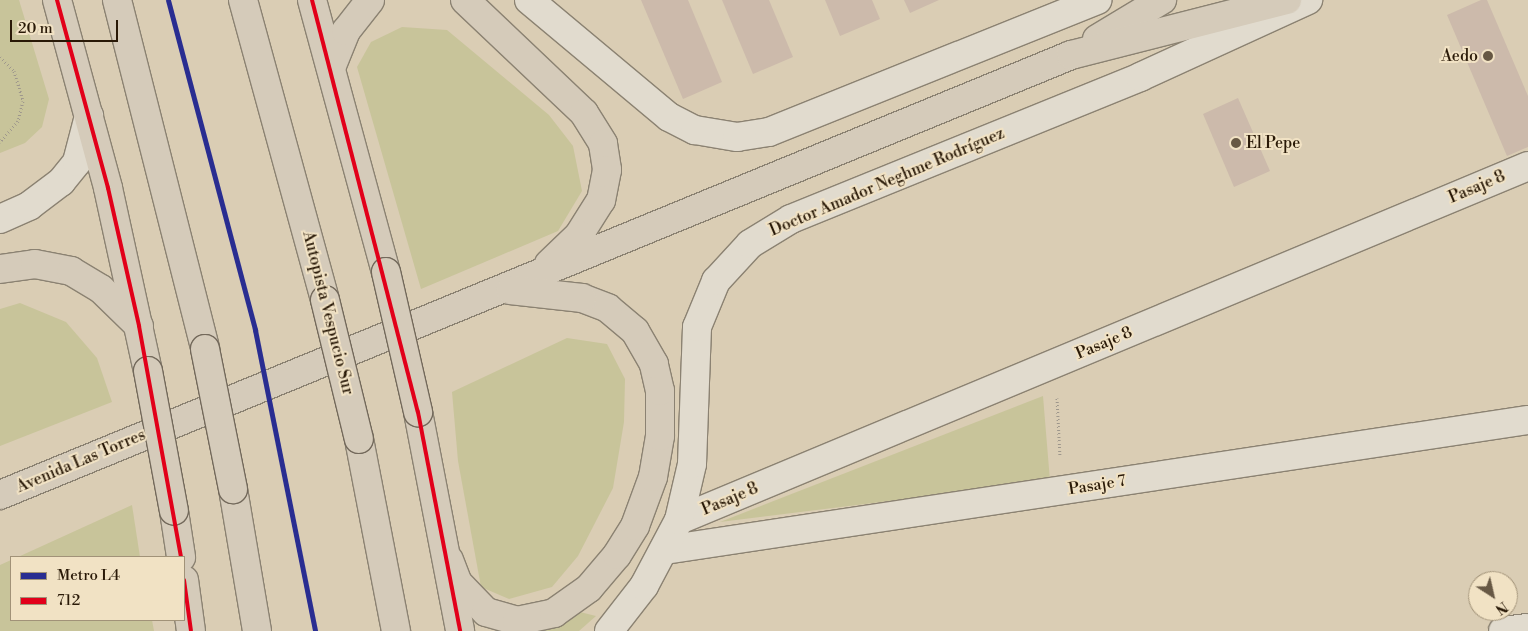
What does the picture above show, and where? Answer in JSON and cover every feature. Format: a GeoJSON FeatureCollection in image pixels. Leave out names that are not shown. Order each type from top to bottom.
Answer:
{"type":"FeatureCollection","features":[{"type":"Feature","properties":{"kind":"main road"},"geometry":{"type":"LineString","coordinates":[[57,0],[89,116],[139,326],[174,511],[180,556]]}},
{"type":"Feature","properties":{"kind":"main road"},"geometry":{"type":"LineString","coordinates":[[117,0],[206,349],[233,489],[257,631]]}},
{"type":"Feature","properties":{"kind":"main road","name":"Autopista Vespucio Sur"},"geometry":{"type":"LineString","coordinates":[[243,0],[325,300],[359,439],[396,631]]}},
{"type":"Feature","properties":{"kind":"main road"},"geometry":{"type":"LineString","coordinates":[[312,0],[386,272],[449,560],[460,631]]}},
{"type":"Feature","properties":{"kind":"main road"},"geometry":{"type":"LineString","coordinates":[[331,68],[346,30],[370,0]]}},
{"type":"Feature","properties":{"kind":"main road"},"geometry":{"type":"LineString","coordinates":[[465,0],[584,113],[606,156],[606,184],[595,213],[568,247],[534,276]]}},
{"type":"Feature","properties":{"kind":"main road"},"geometry":{"type":"LineString","coordinates":[[1071,55],[1162,0]]}},
{"type":"Feature","properties":{"kind":"main road"},"geometry":{"type":"LineString","coordinates":[[496,290],[1071,55],[1287,0]]}},
{"type":"Feature","properties":{"kind":"main road"},"geometry":{"type":"LineString","coordinates":[[0,269],[35,264],[71,271],[101,289],[139,326]]}},
{"type":"Feature","properties":{"kind":"main road"},"geometry":{"type":"LineString","coordinates":[[449,560],[458,583],[486,612],[517,620],[554,613],[589,588],[618,555],[642,510],[656,465],[661,417],[657,378],[643,343],[626,321],[608,308],[576,297],[496,290]]}},
{"type":"Feature","properties":{"kind":"main road","name":"Avenida Las Torres"},"geometry":{"type":"LineString","coordinates":[[1,496],[496,290]]}},
{"type":"Feature","properties":{"kind":"main road"},"geometry":{"type":"LineString","coordinates":[[185,587],[191,631]]}},
{"type":"Feature","properties":{"kind":"street"},"geometry":{"type":"LineString","coordinates":[[529,0],[669,117],[695,130],[737,137],[769,132],[1097,0]]}},
{"type":"Feature","properties":{"kind":"street","name":"Doctor Amador Neghme Rodríguez"},"geometry":{"type":"LineString","coordinates":[[609,631],[665,550],[679,520],[692,464],[697,327],[716,281],[750,244],[791,219],[1140,77],[1308,0]]}},
{"type":"Feature","properties":{"kind":"street"},"geometry":{"type":"LineString","coordinates":[[0,219],[29,206],[61,182],[77,162],[89,116]]}},
{"type":"Feature","properties":{"kind":"street","name":"Pasaje 8"},"geometry":{"type":"LineString","coordinates":[[679,520],[1528,166]]}},
{"type":"Feature","properties":{"kind":"street","name":"Pasaje 7"},"geometry":{"type":"LineString","coordinates":[[665,550],[1528,420]]}},
{"type":"Feature","properties":{"kind":"street"},"geometry":{"type":"LineString","coordinates":[[1503,631],[1528,628]]}},
{"type":"Feature","properties":{"kind":"path"},"geometry":{"type":"LineString","coordinates":[[0,57],[17,76],[23,101],[18,121],[0,142]]}},
{"type":"Feature","properties":{"kind":"path"},"geometry":{"type":"LineString","coordinates":[[1056,363],[1061,490]]}},
{"type":"Feature","properties":{"kind":"shaded area"},"geometry":{"type":"Polygon","coordinates":[[[0,0],[19,0],[49,99],[42,127],[25,143],[0,153],[0,0]]]}},
{"type":"Feature","properties":{"kind":"shaded area"},"geometry":{"type":"Polygon","coordinates":[[[402,27],[447,30],[549,115],[573,146],[582,191],[558,231],[421,289],[357,67],[371,42],[402,27]]]}},
{"type":"Feature","properties":{"kind":"shaded area"},"geometry":{"type":"Polygon","coordinates":[[[20,303],[66,322],[97,358],[112,402],[0,446],[0,309],[20,303]]]}},
{"type":"Feature","properties":{"kind":"shaded area"},"geometry":{"type":"Polygon","coordinates":[[[567,338],[607,344],[625,379],[624,422],[613,488],[578,556],[552,587],[509,599],[481,587],[458,461],[452,392],[567,338]]]}},
{"type":"Feature","properties":{"kind":"shaded area"},"geometry":{"type":"Polygon","coordinates":[[[1043,396],[1050,481],[720,522],[1043,396]]]}},
{"type":"Feature","properties":{"kind":"shaded area"},"geometry":{"type":"Polygon","coordinates":[[[132,505],[140,556],[20,556],[132,505]]]}},
{"type":"Feature","properties":{"kind":"shaded area"},"geometry":{"type":"Polygon","coordinates":[[[10,560],[10,621],[152,621],[154,631],[0,631],[0,565],[10,560]]]}},
{"type":"Feature","properties":{"kind":"shaded area"},"geometry":{"type":"Polygon","coordinates":[[[576,611],[596,616],[579,631],[542,631],[576,611]]]}},
{"type":"Feature","properties":{"kind":"building"},"geometry":{"type":"Polygon","coordinates":[[[641,0],[688,0],[722,82],[683,99],[641,0]]]}},
{"type":"Feature","properties":{"kind":"building"},"geometry":{"type":"Polygon","coordinates":[[[722,0],[769,0],[793,57],[753,74],[722,0]]]}},
{"type":"Feature","properties":{"kind":"building"},"geometry":{"type":"Polygon","coordinates":[[[825,0],[872,0],[880,19],[840,36],[825,0]]]}},
{"type":"Feature","properties":{"kind":"building"},"geometry":{"type":"Polygon","coordinates":[[[904,0],[939,0],[910,13],[904,0]]]}},
{"type":"Feature","properties":{"kind":"building","name":"Aedo"},"geometry":{"type":"Polygon","coordinates":[[[1481,0],[1487,0],[1528,96],[1528,147],[1507,156],[1447,15],[1481,0]]]}},
{"type":"Feature","properties":{"kind":"building","name":"El Pepe"},"geometry":{"type":"Polygon","coordinates":[[[1238,98],[1270,171],[1234,187],[1203,114],[1238,98]]]}},
{"type":"Feature","properties":{"kind":"metro line","name":"L4"},"geometry":{"type":"LineString","coordinates":[[168,0],[255,330],[315,631]]}},
{"type":"Feature","properties":{"kind":"transit line","name":"712"},"geometry":{"type":"LineString","coordinates":[[57,0],[108,188],[139,326],[181,556]]}},
{"type":"Feature","properties":{"kind":"transit line","name":"712"},"geometry":{"type":"LineString","coordinates":[[312,0],[418,412],[460,631]]}},
{"type":"Feature","properties":{"kind":"transit line","name":"712"},"geometry":{"type":"LineString","coordinates":[[185,587],[191,631]]}},
{"type":"Feature","properties":{"kind":"place","name":"Aedo"},"geometry":{"type":"Point","coordinates":[1488,56]}},
{"type":"Feature","properties":{"kind":"place","name":"El Pepe"},"geometry":{"type":"Point","coordinates":[1236,143]}}]}
